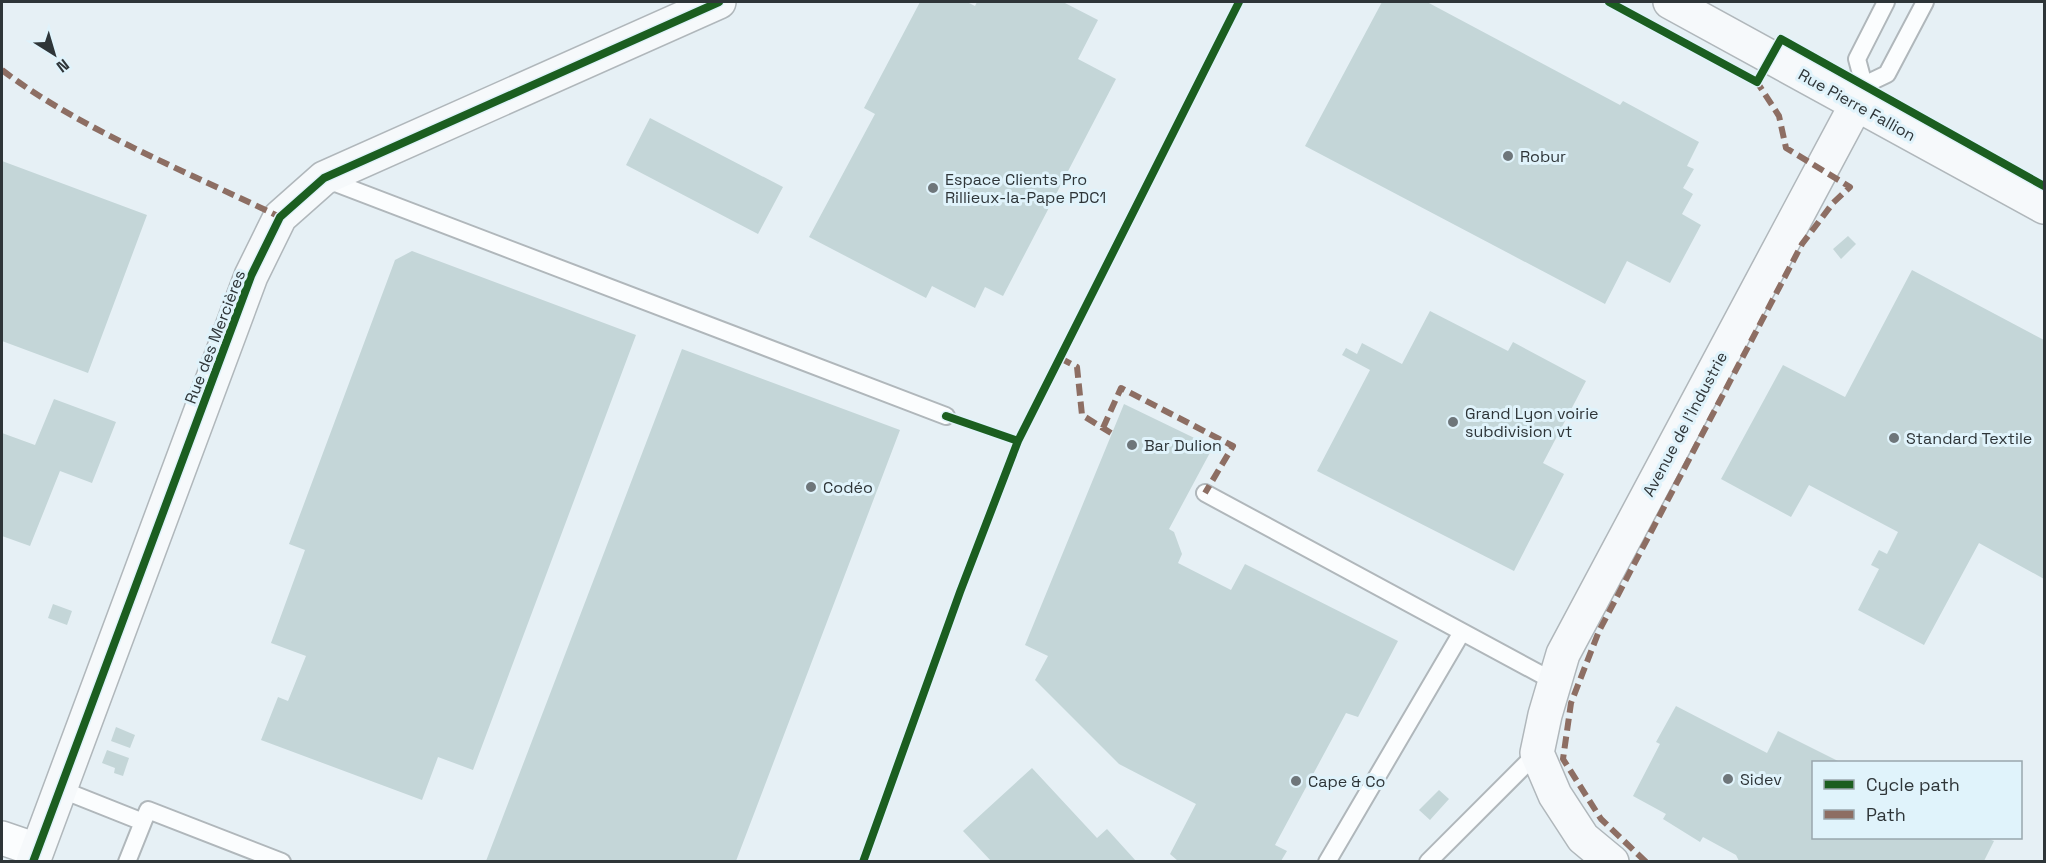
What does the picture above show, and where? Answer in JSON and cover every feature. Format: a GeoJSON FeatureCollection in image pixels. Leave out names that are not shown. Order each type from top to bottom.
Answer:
{"type":"FeatureCollection","features":[{"type":"Feature","properties":{"kind":"street","name":"Rue des Mercières"},"geometry":{"type":"LineString","coordinates":[[35,856],[251,276],[280,217],[324,178],[718,2]]}},
{"type":"Feature","properties":{"kind":"street","name":"Rue Pierre Fallion"},"geometry":{"type":"LineString","coordinates":[[1670,2],[1860,95],[2044,207]]}},
{"type":"Feature","properties":{"kind":"street","name":"Avenue de l'Industrie"},"geometry":{"type":"LineString","coordinates":[[1537,753],[1563,654],[1860,95]]}},
{"type":"Feature","properties":{"kind":"street"},"geometry":{"type":"LineString","coordinates":[[1537,753],[1555,795],[1583,838],[1612,861]]}},
{"type":"Feature","properties":{"kind":"street"},"geometry":{"type":"LineString","coordinates":[[2,838],[35,856]]}},
{"type":"Feature","properties":{"kind":"lane"},"geometry":{"type":"LineString","coordinates":[[1860,95],[1887,74],[1924,2]]}},
{"type":"Feature","properties":{"kind":"lane"},"geometry":{"type":"LineString","coordinates":[[1860,95],[1857,59],[1882,4]]}},
{"type":"Feature","properties":{"kind":"lane"},"geometry":{"type":"LineString","coordinates":[[324,178],[946,416]]}},
{"type":"Feature","properties":{"kind":"lane"},"geometry":{"type":"LineString","coordinates":[[1205,493],[1555,682]]}},
{"type":"Feature","properties":{"kind":"lane"},"geometry":{"type":"LineString","coordinates":[[1327,861],[1462,632]]}},
{"type":"Feature","properties":{"kind":"lane"},"geometry":{"type":"LineString","coordinates":[[1428,861],[1537,753]]}},
{"type":"Feature","properties":{"kind":"lane"},"geometry":{"type":"LineString","coordinates":[[60,789],[143,822]]}},
{"type":"Feature","properties":{"kind":"lane"},"geometry":{"type":"LineString","coordinates":[[127,861],[148,810],[282,861]]}},
{"type":"Feature","properties":{"kind":"building"},"geometry":{"type":"Polygon","coordinates":[[[920,2],[967,2],[975,6],[977,2],[1063,2],[1098,20],[1078,59],[1116,79],[1003,296],[985,287],[975,308],[932,286],[926,298],[809,237],[875,114],[864,108],[920,2]]]}},
{"type":"Feature","properties":{"kind":"building","name":"Robur"},"geometry":{"type":"Polygon","coordinates":[[[1382,2],[1427,2],[1620,105],[1623,101],[1699,142],[1687,166],[1694,169],[1683,188],[1693,194],[1682,214],[1701,225],[1670,283],[1627,261],[1605,304],[1305,146],[1382,2]]]}},
{"type":"Feature","properties":{"kind":"building"},"geometry":{"type":"Polygon","coordinates":[[[650,118],[783,187],[758,234],[626,165],[650,118]]]}},
{"type":"Feature","properties":{"kind":"building"},"geometry":{"type":"Polygon","coordinates":[[[2,161],[147,215],[88,373],[2,341],[2,161]]]}},
{"type":"Feature","properties":{"kind":"building"},"geometry":{"type":"Polygon","coordinates":[[[1848,236],[1856,244],[1841,259],[1833,249],[1848,236]]]}},
{"type":"Feature","properties":{"kind":"building"},"geometry":{"type":"Polygon","coordinates":[[[412,251],[636,335],[473,770],[438,757],[422,800],[261,740],[278,697],[288,701],[306,656],[271,643],[305,550],[289,544],[395,260],[412,251]]]}},
{"type":"Feature","properties":{"kind":"building","name":"Standard Textile"},"geometry":{"type":"Polygon","coordinates":[[[1912,270],[2044,340],[2044,579],[1979,543],[1924,645],[1858,610],[1879,569],[1871,565],[1879,550],[1887,554],[1898,532],[1809,485],[1791,517],[1721,479],[1783,365],[1845,397],[1912,270]]]}},
{"type":"Feature","properties":{"kind":"building","name":"Grand Lyon voirie subdivision vt"},"geometry":{"type":"Polygon","coordinates":[[[1430,311],[1508,351],[1513,342],[1586,381],[1543,463],[1564,474],[1514,571],[1317,471],[1370,370],[1342,355],[1346,348],[1357,354],[1362,343],[1402,364],[1430,311]]]}},
{"type":"Feature","properties":{"kind":"building"},"geometry":{"type":"Polygon","coordinates":[[[682,349],[900,430],[736,861],[486,861],[682,349]]]}},
{"type":"Feature","properties":{"kind":"building"},"geometry":{"type":"Polygon","coordinates":[[[54,399],[116,422],[92,483],[60,471],[30,546],[2,536],[2,433],[35,445],[54,399]]]}},
{"type":"Feature","properties":{"kind":"building"},"geometry":{"type":"Polygon","coordinates":[[[1124,404],[1213,447],[1169,529],[1174,532],[1182,554],[1178,563],[1231,590],[1245,564],[1398,641],[1358,717],[1346,713],[1275,845],[1287,851],[1281,861],[1178,861],[1170,854],[1196,804],[1119,764],[1035,680],[1048,656],[1025,645],[1124,404]]]}},
{"type":"Feature","properties":{"kind":"building"},"geometry":{"type":"Polygon","coordinates":[[[53,604],[72,611],[67,625],[48,618],[53,604]]]}},
{"type":"Feature","properties":{"kind":"building","name":"Sidev"},"geometry":{"type":"Polygon","coordinates":[[[1676,706],[1767,753],[1778,731],[1838,761],[1812,761],[1812,839],[1989,839],[1994,841],[1984,861],[1739,861],[1736,855],[1703,837],[1700,842],[1663,819],[1666,814],[1633,796],[1660,744],[1656,742],[1676,706]]]}},
{"type":"Feature","properties":{"kind":"building"},"geometry":{"type":"Polygon","coordinates":[[[116,727],[135,735],[130,748],[111,741],[116,727]]]}},
{"type":"Feature","properties":{"kind":"building"},"geometry":{"type":"Polygon","coordinates":[[[107,750],[129,758],[123,776],[114,773],[115,768],[102,763],[107,750]]]}},
{"type":"Feature","properties":{"kind":"building"},"geometry":{"type":"Polygon","coordinates":[[[1032,768],[1097,838],[1107,829],[1136,861],[991,861],[963,831],[1032,768]]]}},
{"type":"Feature","properties":{"kind":"building"},"geometry":{"type":"Polygon","coordinates":[[[1439,790],[1449,799],[1430,820],[1419,810],[1439,790]]]}},
{"type":"Feature","properties":{"kind":"marked path"},"geometry":{"type":"LineString","coordinates":[[2,70],[33,92],[101,131],[280,217]]}},
{"type":"Feature","properties":{"kind":"marked path"},"geometry":{"type":"LineString","coordinates":[[1646,862],[1601,819],[1563,759],[1571,703],[1599,631],[1802,244],[1833,203],[1850,187],[1786,148],[1779,116],[1757,82]]}},
{"type":"Feature","properties":{"kind":"marked path"},"geometry":{"type":"LineString","coordinates":[[1060,358],[1077,367],[1082,415],[1111,433]]}},
{"type":"Feature","properties":{"kind":"marked path"},"geometry":{"type":"LineString","coordinates":[[1103,428],[1121,388],[1233,446],[1205,493]]}},
{"type":"Feature","properties":{"kind":"cycle path"},"geometry":{"type":"LineString","coordinates":[[33,862],[251,276],[280,217],[324,178],[719,2]]}},
{"type":"Feature","properties":{"kind":"cycle path"},"geometry":{"type":"LineString","coordinates":[[863,862],[960,592],[1018,441],[1239,2]]}},
{"type":"Feature","properties":{"kind":"cycle path"},"geometry":{"type":"LineString","coordinates":[[1609,2],[1757,82],[1781,39],[2044,186]]}},
{"type":"Feature","properties":{"kind":"cycle path"},"geometry":{"type":"LineString","coordinates":[[946,416],[1018,441]]}},
{"type":"Feature","properties":{"kind":"place","name":"Robur"},"geometry":{"type":"Point","coordinates":[1508,156]}},
{"type":"Feature","properties":{"kind":"place","name":"Espace Clients Pro Rillieux-la-Pape PDC1"},"geometry":{"type":"Point","coordinates":[933,188]}},
{"type":"Feature","properties":{"kind":"place","name":"Grand Lyon voirie subdivision vt"},"geometry":{"type":"Point","coordinates":[1453,422]}},
{"type":"Feature","properties":{"kind":"place","name":"Standard Textile"},"geometry":{"type":"Point","coordinates":[1894,438]}},
{"type":"Feature","properties":{"kind":"place","name":"Bar Dulion"},"geometry":{"type":"Point","coordinates":[1132,445]}},
{"type":"Feature","properties":{"kind":"place","name":"Codéo"},"geometry":{"type":"Point","coordinates":[811,487]}},
{"type":"Feature","properties":{"kind":"place","name":"Sidev"},"geometry":{"type":"Point","coordinates":[1728,779]}},
{"type":"Feature","properties":{"kind":"place","name":"Cape & Co"},"geometry":{"type":"Point","coordinates":[1296,781]}}]}
